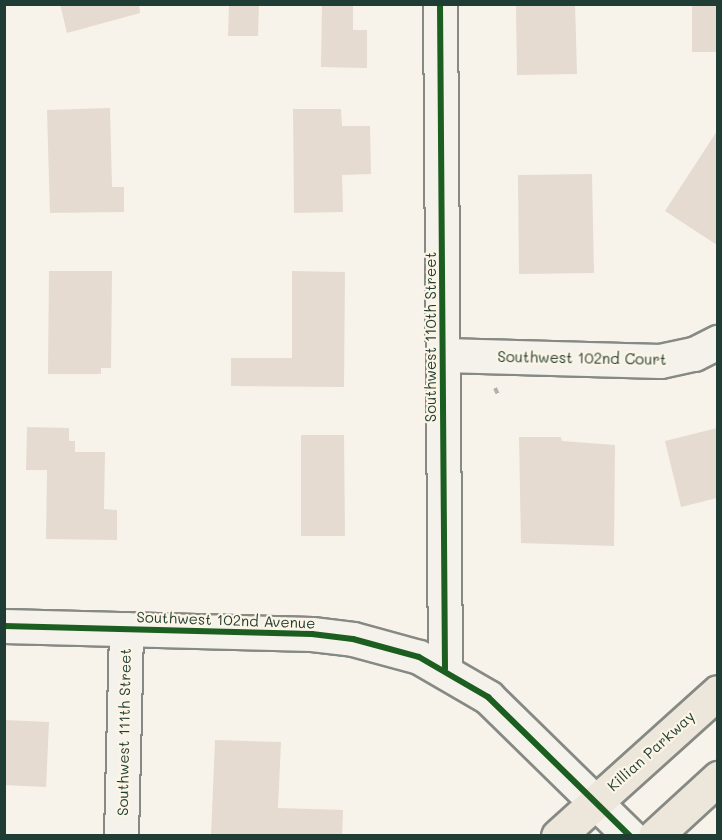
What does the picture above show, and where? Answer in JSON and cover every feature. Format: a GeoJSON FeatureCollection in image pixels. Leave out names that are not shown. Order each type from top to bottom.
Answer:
{"type":"FeatureCollection","features":[{"type":"Feature","properties":{"kind":"main road","name":"Killian Parkway"},"geometry":{"type":"LineString","coordinates":[[558,836],[717,692]]}},
{"type":"Feature","properties":{"kind":"main road"},"geometry":{"type":"LineString","coordinates":[[655,836],[717,778]]}},
{"type":"Feature","properties":{"kind":"street","name":"Southwest 110th Street"},"geometry":{"type":"LineString","coordinates":[[440,4],[444,355],[444,669]]}},
{"type":"Feature","properties":{"kind":"street","name":"Southwest 102nd Court"},"geometry":{"type":"LineString","coordinates":[[444,355],[660,361],[694,354],[717,342]]}},
{"type":"Feature","properties":{"kind":"street","name":"Southwest 102nd Avenue"},"geometry":{"type":"LineString","coordinates":[[4,626],[312,634],[353,639],[419,657],[444,669],[488,697],[630,836]]}},
{"type":"Feature","properties":{"kind":"street","name":"Southwest 111th Street"},"geometry":{"type":"LineString","coordinates":[[121,836],[126,629]]}},
{"type":"Feature","properties":{"kind":"building"},"geometry":{"type":"Polygon","coordinates":[[[60,4],[139,4],[140,13],[67,33],[60,4]]]}},
{"type":"Feature","properties":{"kind":"building"},"geometry":{"type":"Polygon","coordinates":[[[229,4],[259,4],[258,36],[228,36],[229,4]]]}},
{"type":"Feature","properties":{"kind":"building"},"geometry":{"type":"Polygon","coordinates":[[[322,4],[353,4],[353,30],[367,30],[367,68],[321,67],[322,4]]]}},
{"type":"Feature","properties":{"kind":"building"},"geometry":{"type":"Polygon","coordinates":[[[516,4],[575,4],[577,74],[517,75],[516,4]]]}},
{"type":"Feature","properties":{"kind":"building"},"geometry":{"type":"Polygon","coordinates":[[[692,4],[717,4],[717,52],[692,52],[692,4]]]}},
{"type":"Feature","properties":{"kind":"building"},"geometry":{"type":"Polygon","coordinates":[[[110,108],[112,187],[124,187],[124,212],[50,213],[47,110],[110,108]]]}},
{"type":"Feature","properties":{"kind":"building"},"geometry":{"type":"Polygon","coordinates":[[[293,109],[341,109],[342,126],[370,126],[371,174],[342,175],[343,212],[294,213],[293,109]]]}},
{"type":"Feature","properties":{"kind":"building"},"geometry":{"type":"Polygon","coordinates":[[[717,131],[717,245],[665,211],[717,131]]]}},
{"type":"Feature","properties":{"kind":"building"},"geometry":{"type":"Polygon","coordinates":[[[592,174],[594,273],[519,274],[518,175],[592,174]]]}},
{"type":"Feature","properties":{"kind":"building"},"geometry":{"type":"Polygon","coordinates":[[[49,271],[112,271],[111,368],[101,368],[101,374],[48,374],[49,271]]]}},
{"type":"Feature","properties":{"kind":"building"},"geometry":{"type":"Polygon","coordinates":[[[292,271],[345,272],[344,387],[231,386],[231,358],[292,358],[292,271]]]}},
{"type":"Feature","properties":{"kind":"building"},"geometry":{"type":"Polygon","coordinates":[[[27,427],[69,428],[69,441],[75,441],[75,452],[105,452],[104,509],[117,510],[117,540],[46,539],[47,470],[26,470],[27,427]]]}},
{"type":"Feature","properties":{"kind":"building"},"geometry":{"type":"Polygon","coordinates":[[[717,428],[717,498],[681,507],[665,441],[717,428]]]}},
{"type":"Feature","properties":{"kind":"building"},"geometry":{"type":"Polygon","coordinates":[[[301,435],[344,435],[345,536],[301,536],[301,435]]]}},
{"type":"Feature","properties":{"kind":"building"},"geometry":{"type":"Polygon","coordinates":[[[519,437],[561,437],[562,441],[615,445],[614,546],[521,543],[519,437]]]}},
{"type":"Feature","properties":{"kind":"building"},"geometry":{"type":"Polygon","coordinates":[[[4,720],[49,722],[46,787],[4,785],[4,720]]]}},
{"type":"Feature","properties":{"kind":"building"},"geometry":{"type":"Polygon","coordinates":[[[215,740],[281,742],[278,808],[343,810],[342,836],[211,836],[215,740]]]}},
{"type":"Feature","properties":{"kind":"cycle path"},"geometry":{"type":"LineString","coordinates":[[440,4],[445,669]]}},
{"type":"Feature","properties":{"kind":"cycle path"},"geometry":{"type":"LineString","coordinates":[[4,626],[312,634],[353,639],[419,657],[488,697],[630,836]]}}]}
